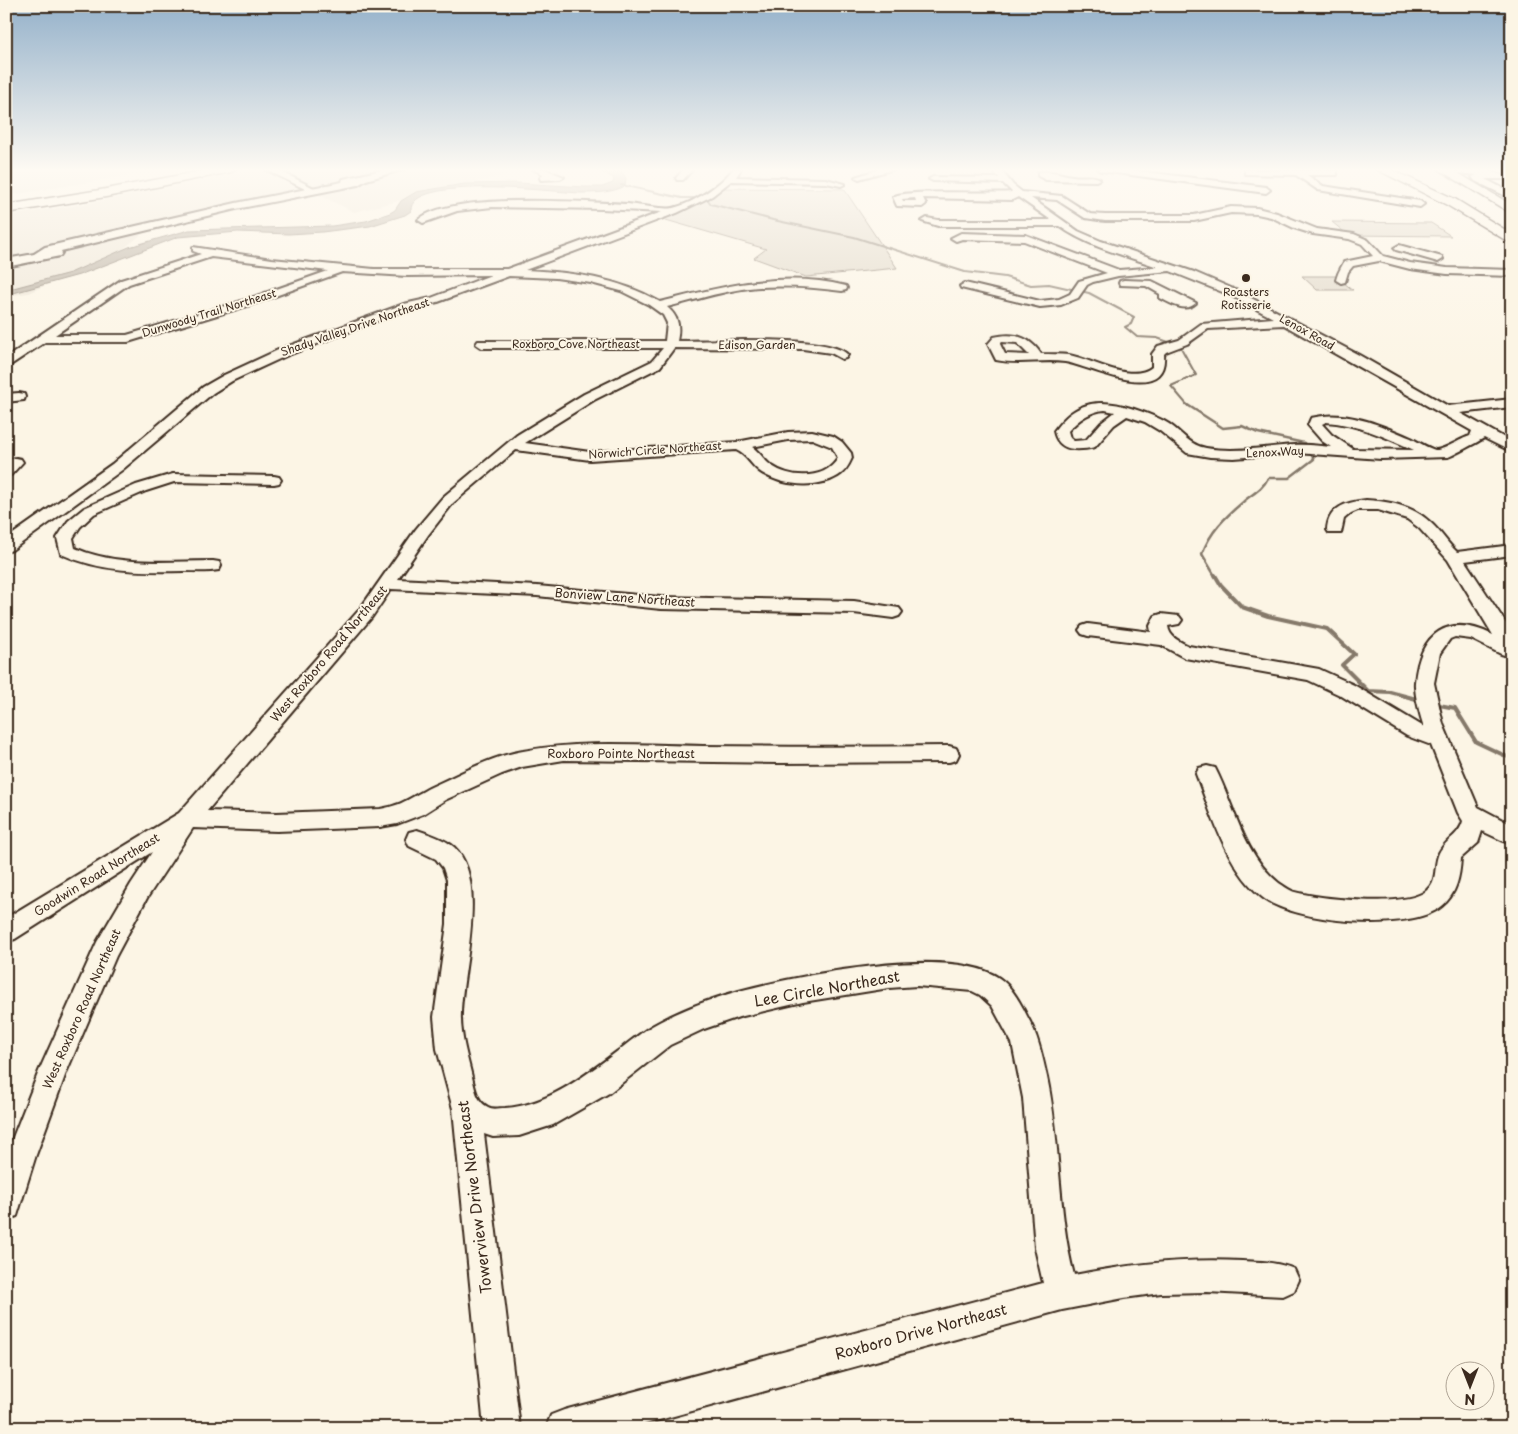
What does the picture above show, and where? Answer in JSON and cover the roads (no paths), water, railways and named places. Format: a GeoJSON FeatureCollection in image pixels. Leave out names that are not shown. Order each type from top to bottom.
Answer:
{"type":"FeatureCollection","features":[{"type":"Feature","properties":{"kind":"main road"},"geometry":{"type":"LineString","coordinates":[[6,263],[39,255],[55,254],[130,236]]}},
{"type":"Feature","properties":{"kind":"street","name":"Shady Valley Drive Northeast"},"geometry":{"type":"LineString","coordinates":[[6,547],[116,467],[208,390],[228,378],[282,353],[605,236]]}},
{"type":"Feature","properties":{"kind":"street"},"geometry":{"type":"LineString","coordinates":[[956,238],[961,236],[1026,238],[1118,274]]}},
{"type":"Feature","properties":{"kind":"street","name":"Lenox Road"},"geometry":{"type":"LineString","coordinates":[[1082,236],[1220,286],[1448,410],[1480,432],[1512,448]]}},
{"type":"Feature","properties":{"kind":"street"},"geometry":{"type":"LineString","coordinates":[[1350,236],[1372,248],[1378,258]]}},
{"type":"Feature","properties":{"kind":"street"},"geometry":{"type":"LineString","coordinates":[[1399,248],[1442,260],[1472,272]]}},
{"type":"Feature","properties":{"kind":"street"},"geometry":{"type":"LineString","coordinates":[[196,249],[212,254],[342,269],[401,273],[557,275],[609,283],[634,291],[668,313],[673,320],[670,345]]}},
{"type":"Feature","properties":{"kind":"street"},"geometry":{"type":"LineString","coordinates":[[6,364],[125,282],[212,254]]}},
{"type":"Feature","properties":{"kind":"street"},"geometry":{"type":"LineString","coordinates":[[1341,280],[1343,271],[1348,268],[1348,264],[1378,258],[1419,267],[1472,272],[1512,273]]}},
{"type":"Feature","properties":{"kind":"street"},"geometry":{"type":"LineString","coordinates":[[965,286],[1040,304],[1061,302],[1078,290],[1083,282],[1088,280],[1118,274],[1174,268]]}},
{"type":"Feature","properties":{"kind":"street","name":"Dunwoody Trail Northeast"},"geometry":{"type":"LineString","coordinates":[[42,339],[128,338],[246,303],[342,269]]}},
{"type":"Feature","properties":{"kind":"street"},"geometry":{"type":"LineString","coordinates":[[1105,278],[1124,284],[1148,283],[1169,295]]}},
{"type":"Feature","properties":{"kind":"street"},"geometry":{"type":"LineString","coordinates":[[658,306],[744,286],[788,284],[842,288]]}},
{"type":"Feature","properties":{"kind":"street"},"geometry":{"type":"LineString","coordinates":[[1037,358],[1070,359],[1115,373],[1140,377],[1152,374],[1157,370],[1159,365],[1158,354],[1162,349],[1176,344],[1205,326],[1287,321]]}},
{"type":"Feature","properties":{"kind":"street","name":"Roxboro Cove Northeast"},"geometry":{"type":"LineString","coordinates":[[482,344],[670,345]]}},
{"type":"Feature","properties":{"kind":"street","name":"Edison Garden"},"geometry":{"type":"LineString","coordinates":[[670,345],[803,345],[834,350],[842,355]]}},
{"type":"Feature","properties":{"kind":"street","name":"West Roxboro Road Northeast"},"geometry":{"type":"LineString","coordinates":[[6,1206],[21,1155],[53,1071],[106,950],[139,891],[187,819],[334,651],[388,584],[422,532],[448,500],[512,445],[584,401],[656,364],[664,357],[670,345]]}},
{"type":"Feature","properties":{"kind":"street"},"geometry":{"type":"LineString","coordinates":[[1448,410],[1509,406]]}},
{"type":"Feature","properties":{"kind":"street","name":"Lenox Way"},"geometry":{"type":"LineString","coordinates":[[1126,411],[1165,428],[1192,450],[1234,454],[1296,449],[1381,455],[1448,453],[1456,440],[1477,438],[1480,432]]}},
{"type":"Feature","properties":{"kind":"street"},"geometry":{"type":"LineString","coordinates":[[1348,452],[1327,438],[1315,425],[1316,421],[1319,419],[1336,418],[1354,422],[1379,430],[1434,454]]}},
{"type":"Feature","properties":{"kind":"street","name":"Norwich Circle Northeast"},"geometry":{"type":"LineString","coordinates":[[512,445],[590,456],[737,446],[788,436],[812,435],[827,439],[838,446],[845,458],[836,471],[824,476],[807,479],[790,478],[768,471],[754,452],[737,446]]}},
{"type":"Feature","properties":{"kind":"street"},"geometry":{"type":"LineString","coordinates":[[213,566],[104,564],[78,557],[67,551],[64,538],[74,524],[89,510],[141,488],[173,478],[274,480]]}},
{"type":"Feature","properties":{"kind":"street"},"geometry":{"type":"LineString","coordinates":[[1335,530],[1336,517],[1344,509],[1364,504],[1388,507],[1419,520],[1445,551],[1454,557],[1500,628],[1510,650]]}},
{"type":"Feature","properties":{"kind":"street"},"geometry":{"type":"LineString","coordinates":[[62,508],[89,510]]}},
{"type":"Feature","properties":{"kind":"street"},"geometry":{"type":"LineString","coordinates":[[1454,557],[1512,550]]}},
{"type":"Feature","properties":{"kind":"street","name":"Bonview Lane Northeast"},"geometry":{"type":"LineString","coordinates":[[388,584],[537,591],[661,603],[854,607],[893,612]]}},
{"type":"Feature","properties":{"kind":"street"},"geometry":{"type":"LineString","coordinates":[[1173,620],[1161,620],[1161,634],[1166,640],[1185,652],[1312,674],[1347,690],[1414,731],[1437,732]]}},
{"type":"Feature","properties":{"kind":"street"},"geometry":{"type":"LineString","coordinates":[[1088,630],[1166,640]]}},
{"type":"Feature","properties":{"kind":"street"},"geometry":{"type":"LineString","coordinates":[[1510,650],[1474,633],[1453,631],[1444,635],[1431,652],[1424,683],[1437,732],[1468,813],[1512,836]]}},
{"type":"Feature","properties":{"kind":"street","name":"Roxboro Pointe Northeast"},"geometry":{"type":"LineString","coordinates":[[187,819],[277,822],[380,818],[397,815],[415,808],[437,794],[495,768],[520,759],[564,752],[779,755],[949,754]]}},
{"type":"Feature","properties":{"kind":"street"},"geometry":{"type":"LineString","coordinates":[[1206,774],[1241,852],[1250,867],[1261,882],[1287,901],[1369,913],[1422,906],[1432,901],[1441,892],[1449,870],[1449,858],[1456,846],[1470,836],[1475,817]]}},
{"type":"Feature","properties":{"kind":"street","name":"Goodwin Road Northeast"},"geometry":{"type":"LineString","coordinates":[[6,931],[187,819]]}},
{"type":"Feature","properties":{"kind":"street","name":"Towerview Drive Northeast"},"geometry":{"type":"LineString","coordinates":[[417,839],[444,852],[454,863],[459,880],[459,924],[447,1017],[451,1049],[467,1109],[502,1428]]}},
{"type":"Feature","properties":{"kind":"street","name":"Lee Circle Northeast"},"geometry":{"type":"LineString","coordinates":[[467,1109],[479,1118],[493,1123],[519,1122],[543,1115],[599,1082],[660,1036],[698,1018],[739,1004],[803,990],[889,976],[917,974],[973,979],[989,986],[1002,998],[1026,1043],[1037,1098],[1051,1248],[1062,1294]]}},
{"type":"Feature","properties":{"kind":"street","name":"Roxboro Drive Northeast"},"geometry":{"type":"LineString","coordinates":[[564,1428],[1062,1294],[1105,1285],[1162,1277],[1224,1276],[1284,1280]]}},
{"type":"Feature","properties":{"kind":"waterway"},"geometry":{"type":"LineString","coordinates":[[849,236],[965,272],[1005,277],[1031,285],[1049,284],[1089,293],[1134,317],[1131,324],[1125,327],[1137,337],[1157,338],[1180,346],[1196,375],[1171,386],[1187,404]]}},
{"type":"Feature","properties":{"kind":"waterway"},"geometry":{"type":"LineString","coordinates":[[1187,404],[1223,428],[1242,426],[1258,433],[1304,443],[1314,459],[1289,478],[1268,478],[1260,488],[1224,519],[1209,539],[1202,554],[1215,576]]}},
{"type":"Feature","properties":{"kind":"waterway"},"geometry":{"type":"LineString","coordinates":[[1215,575],[1221,585],[1242,607],[1268,616],[1327,629],[1354,654],[1342,665],[1368,691],[1390,692],[1420,700]]}},
{"type":"Feature","properties":{"kind":"waterway"},"geometry":{"type":"LineString","coordinates":[[1434,704],[1455,708],[1476,742],[1512,759]]}},
{"type":"Feature","properties":{"kind":"place","name":"Roasters Rotisserie"},"geometry":{"type":"Point","coordinates":[1246,278]}}]}
